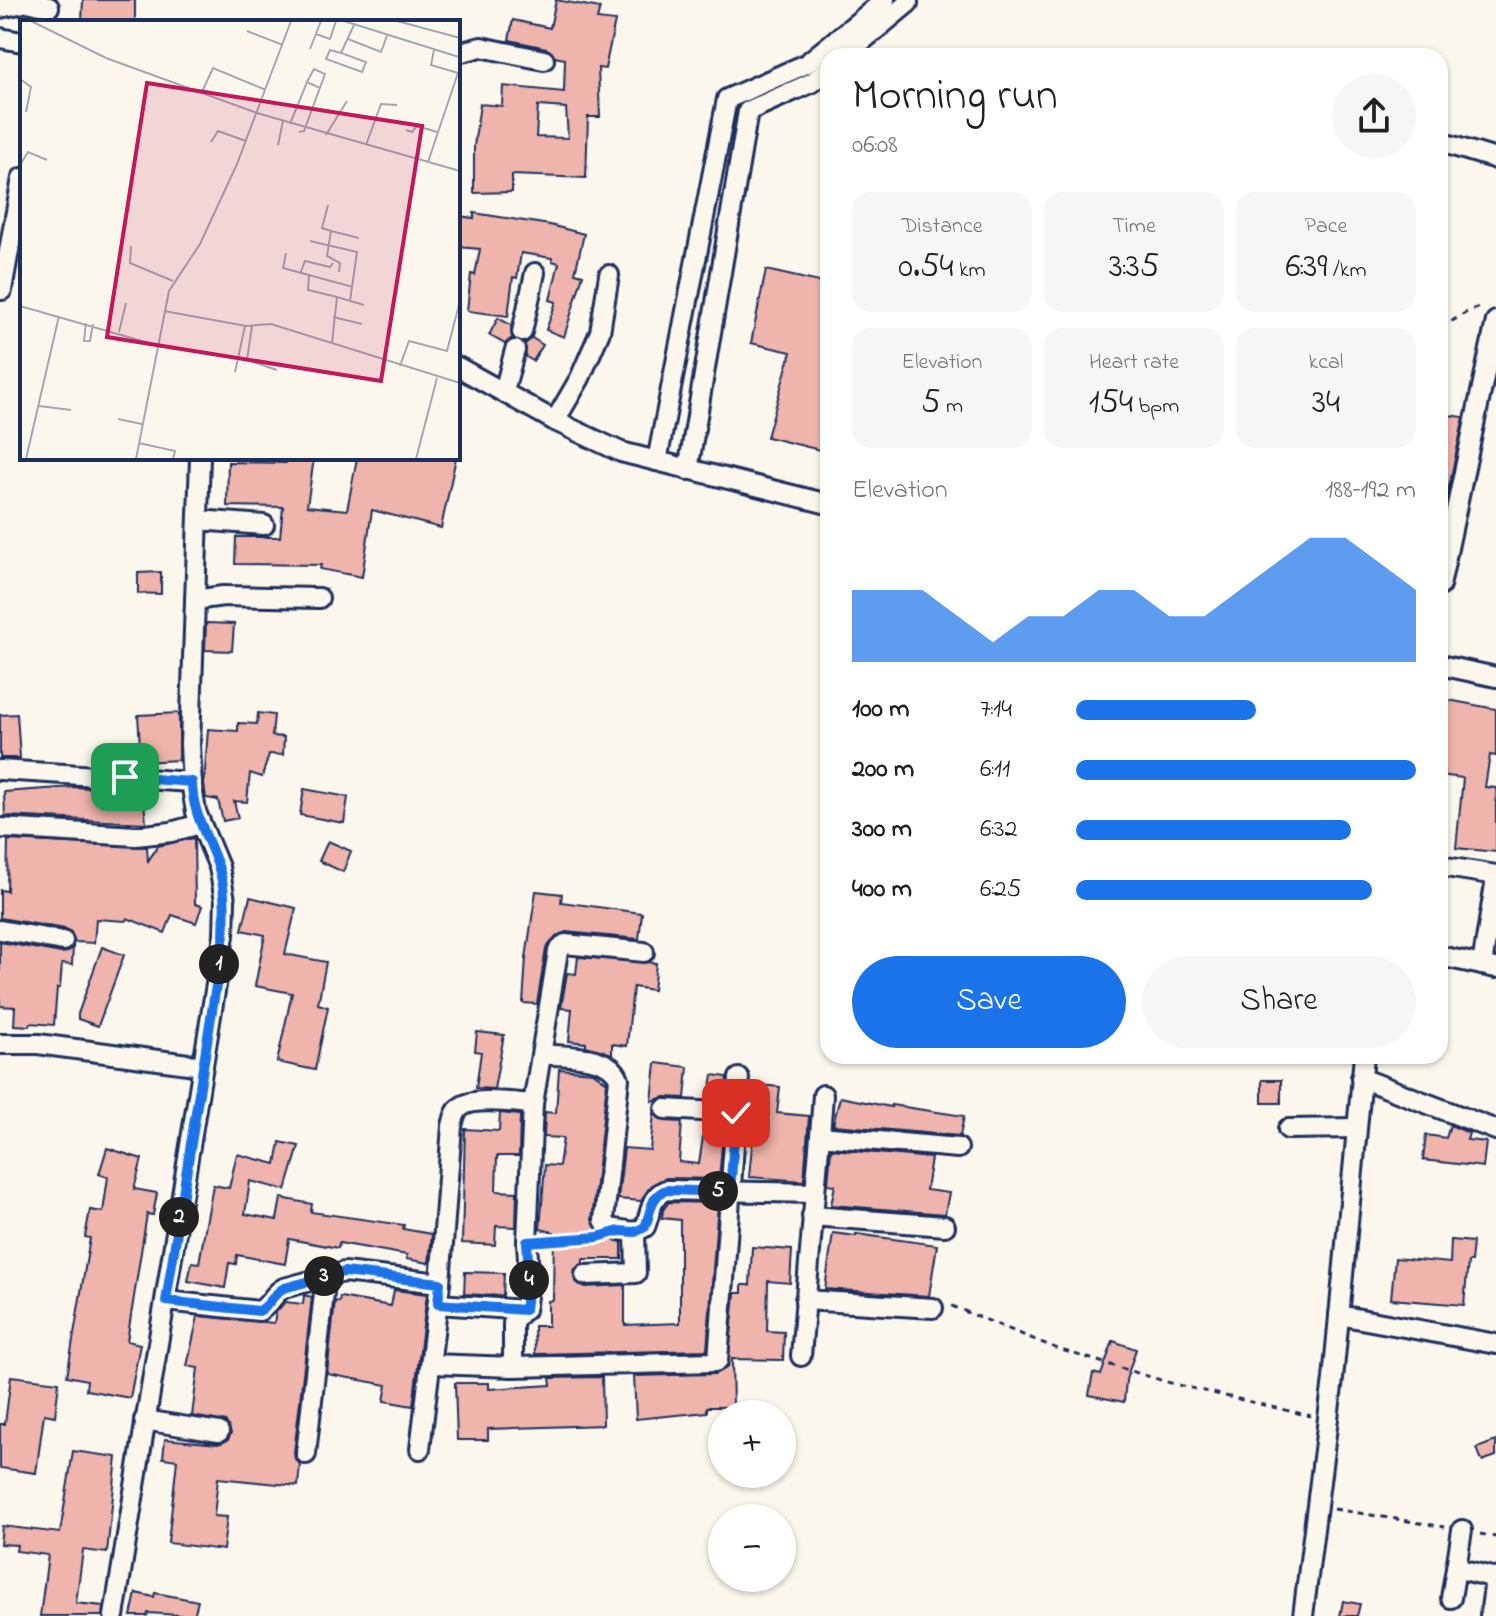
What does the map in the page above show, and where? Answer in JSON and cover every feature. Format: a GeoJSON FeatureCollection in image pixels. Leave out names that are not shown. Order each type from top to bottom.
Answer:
{"type":"FeatureCollection","features":[{"type":"Feature","properties":{"kind":"street"},"geometry":{"type":"LineString","coordinates":[[826,48],[885,0]]}},
{"type":"Feature","properties":{"kind":"street"},"geometry":{"type":"LineString","coordinates":[[854,48],[908,0]]}},
{"type":"Feature","properties":{"kind":"street"},"geometry":{"type":"LineString","coordinates":[[0,8],[28,2],[49,10]]}},
{"type":"Feature","properties":{"kind":"street"},"geometry":{"type":"LineString","coordinates":[[0,38],[20,42]]}},
{"type":"Feature","properties":{"kind":"street"},"geometry":{"type":"LineString","coordinates":[[460,52],[481,47],[544,60]]}},
{"type":"Feature","properties":{"kind":"street"},"geometry":{"type":"LineString","coordinates":[[657,461],[727,99],[806,64],[820,53]]}},
{"type":"Feature","properties":{"kind":"street"},"geometry":{"type":"LineString","coordinates":[[688,470],[748,111],[820,76]]}},
{"type":"Feature","properties":{"kind":"street"},"geometry":{"type":"LineString","coordinates":[[1448,144],[1496,159]]}},
{"type":"Feature","properties":{"kind":"street"},"geometry":{"type":"LineString","coordinates":[[1,290],[20,189]]}},
{"type":"Feature","properties":{"kind":"street"},"geometry":{"type":"LineString","coordinates":[[522,332],[535,273]]}},
{"type":"Feature","properties":{"kind":"street"},"geometry":{"type":"LineString","coordinates":[[555,421],[580,378],[600,332],[609,275]]}},
{"type":"Feature","properties":{"kind":"street"},"geometry":{"type":"LineString","coordinates":[[1448,549],[1496,326]]}},
{"type":"Feature","properties":{"kind":"street"},"geometry":{"type":"LineString","coordinates":[[504,391],[515,350]]}},
{"type":"Feature","properties":{"kind":"street"},"geometry":{"type":"LineString","coordinates":[[460,368],[555,421],[621,452],[820,502]]}},
{"type":"Feature","properties":{"kind":"street"},"geometry":{"type":"LineString","coordinates":[[114,1616],[224,935],[225,900],[219,867],[193,802],[200,460]]}},
{"type":"Feature","properties":{"kind":"street"},"geometry":{"type":"LineString","coordinates":[[198,520],[264,525]]}},
{"type":"Feature","properties":{"kind":"street"},"geometry":{"type":"LineString","coordinates":[[195,600],[223,596],[319,598]]}},
{"type":"Feature","properties":{"kind":"street"},"geometry":{"type":"LineString","coordinates":[[1448,667],[1496,677]]}},
{"type":"Feature","properties":{"kind":"street"},"geometry":{"type":"LineString","coordinates":[[0,770],[192,782]]}},
{"type":"Feature","properties":{"kind":"street"},"geometry":{"type":"LineString","coordinates":[[0,828],[136,836],[171,832],[200,824]]}},
{"type":"Feature","properties":{"kind":"street"},"geometry":{"type":"LineString","coordinates":[[1448,867],[1496,876],[1489,966],[1448,958]]}},
{"type":"Feature","properties":{"kind":"street"},"geometry":{"type":"LineString","coordinates":[[0,930],[63,941]]}},
{"type":"Feature","properties":{"kind":"street"},"geometry":{"type":"LineString","coordinates":[[513,1367],[513,1323],[525,1310],[529,1276],[527,1242],[533,1104],[560,947],[565,944],[644,952]]}},
{"type":"Feature","properties":{"kind":"street"},"geometry":{"type":"LineString","coordinates":[[0,1044],[38,1044],[203,1066]]}},
{"type":"Feature","properties":{"kind":"street"},"geometry":{"type":"LineString","coordinates":[[542,1054],[603,1061],[616,1070],[619,1079],[604,1220],[609,1228],[627,1231],[645,1227],[653,1200],[660,1192],[678,1189],[815,1193]]}},
{"type":"Feature","properties":{"kind":"street"},"geometry":{"type":"LineString","coordinates":[[1303,1616],[1339,1315],[1363,1064]]}},
{"type":"Feature","properties":{"kind":"street"},"geometry":{"type":"LineString","coordinates":[[432,1364],[513,1367],[718,1360],[739,1078]]}},
{"type":"Feature","properties":{"kind":"street"},"geometry":{"type":"LineString","coordinates":[[1361,1078],[1496,1130]]}},
{"type":"Feature","properties":{"kind":"street"},"geometry":{"type":"LineString","coordinates":[[801,1356],[823,1095]]}},
{"type":"Feature","properties":{"kind":"street"},"geometry":{"type":"LineString","coordinates":[[420,1449],[432,1364],[456,1113],[462,1105],[473,1101],[533,1104]]}},
{"type":"Feature","properties":{"kind":"street"},"geometry":{"type":"LineString","coordinates":[[665,1109],[736,1113]]}},
{"type":"Feature","properties":{"kind":"street"},"geometry":{"type":"LineString","coordinates":[[1288,1129],[1356,1128]]}},
{"type":"Feature","properties":{"kind":"street"},"geometry":{"type":"LineString","coordinates":[[820,1136],[958,1148]]}},
{"type":"Feature","properties":{"kind":"street"},"geometry":{"type":"LineString","coordinates":[[812,1216],[945,1226]]}},
{"type":"Feature","properties":{"kind":"street"},"geometry":{"type":"LineString","coordinates":[[585,1275],[636,1273],[627,1231]]}},
{"type":"Feature","properties":{"kind":"street"},"geometry":{"type":"LineString","coordinates":[[166,1301],[259,1311],[265,1308],[277,1291],[344,1272],[440,1283]]}},
{"type":"Feature","properties":{"kind":"street"},"geometry":{"type":"LineString","coordinates":[[306,1454],[324,1293],[320,1277]]}},
{"type":"Feature","properties":{"kind":"street"},"geometry":{"type":"LineString","coordinates":[[805,1300],[942,1307]]}},
{"type":"Feature","properties":{"kind":"street"},"geometry":{"type":"LineString","coordinates":[[438,1304],[525,1310]]}},
{"type":"Feature","properties":{"kind":"street"},"geometry":{"type":"LineString","coordinates":[[1339,1315],[1496,1344]]}},
{"type":"Feature","properties":{"kind":"street"},"geometry":{"type":"LineString","coordinates":[[144,1420],[219,1432]]}},
{"type":"Feature","properties":{"kind":"street"},"geometry":{"type":"LineString","coordinates":[[1451,1598],[1462,1530]]}},
{"type":"Feature","properties":{"kind":"street"},"geometry":{"type":"LineString","coordinates":[[1456,1568],[1492,1577],[1494,1587],[1490,1616]]}},
{"type":"Feature","properties":{"kind":"path"},"geometry":{"type":"LineString","coordinates":[[1448,323],[1472,307],[1496,308]]}},
{"type":"Feature","properties":{"kind":"path"},"geometry":{"type":"LineString","coordinates":[[527,1242],[598,1237],[627,1231]]}},
{"type":"Feature","properties":{"kind":"path"},"geometry":{"type":"LineString","coordinates":[[942,1307],[1058,1349],[1174,1384],[1326,1419]]}},
{"type":"Feature","properties":{"kind":"path"},"geometry":{"type":"LineString","coordinates":[[1316,1506],[1496,1537]]}},
{"type":"Feature","properties":{"kind":"building"},"geometry":{"type":"Polygon","coordinates":[[[83,0],[135,0],[135,20],[82,20],[83,0]]]}},
{"type":"Feature","properties":{"kind":"building"},"geometry":{"type":"Polygon","coordinates":[[[556,0],[600,8],[597,19],[615,21],[605,69],[598,68],[600,117],[588,117],[586,178],[512,175],[512,192],[474,193],[474,146],[480,104],[502,106],[503,86],[564,92],[565,59],[555,57],[546,48],[509,40],[513,20],[550,28],[556,0]],[[538,106],[536,137],[568,138],[566,108],[538,106]]]}},
{"type":"Feature","properties":{"kind":"building"},"geometry":{"type":"Polygon","coordinates":[[[474,213],[550,225],[584,234],[575,273],[583,275],[564,337],[546,330],[556,302],[550,300],[559,263],[552,261],[552,258],[521,253],[517,278],[513,277],[508,316],[467,311],[471,274],[475,275],[480,249],[460,247],[460,216],[474,218],[474,213]]]}},
{"type":"Feature","properties":{"kind":"building"},"geometry":{"type":"Polygon","coordinates":[[[766,270],[820,282],[820,450],[767,437],[791,352],[751,343],[766,270]]]}},
{"type":"Feature","properties":{"kind":"building"},"geometry":{"type":"Polygon","coordinates":[[[498,318],[511,325],[512,338],[505,344],[489,335],[498,318]]]}},
{"type":"Feature","properties":{"kind":"building"},"geometry":{"type":"Polygon","coordinates":[[[532,338],[543,345],[533,361],[526,357],[525,344],[532,338]]]}},
{"type":"Feature","properties":{"kind":"building"},"geometry":{"type":"Polygon","coordinates":[[[1448,415],[1464,417],[1448,491],[1448,415]]]}},
{"type":"Feature","properties":{"kind":"building"},"geometry":{"type":"Polygon","coordinates":[[[286,460],[314,460],[307,506],[347,510],[357,460],[456,460],[441,528],[372,510],[362,577],[320,569],[321,565],[235,564],[236,537],[280,537],[283,507],[227,506],[228,462],[286,463],[286,460]]]}},
{"type":"Feature","properties":{"kind":"building"},"geometry":{"type":"Polygon","coordinates":[[[161,572],[161,594],[138,593],[138,573],[161,572]]]}},
{"type":"Feature","properties":{"kind":"building"},"geometry":{"type":"Polygon","coordinates":[[[206,623],[234,624],[232,651],[205,650],[206,623]]]}},
{"type":"Feature","properties":{"kind":"building"},"geometry":{"type":"Polygon","coordinates":[[[1448,700],[1496,709],[1496,756],[1490,755],[1485,787],[1496,788],[1496,852],[1456,848],[1463,778],[1448,776],[1448,700]]]}},
{"type":"Feature","properties":{"kind":"building"},"geometry":{"type":"Polygon","coordinates":[[[179,713],[179,760],[141,762],[138,715],[179,713]]]}},
{"type":"Feature","properties":{"kind":"building"},"geometry":{"type":"Polygon","coordinates":[[[258,713],[274,715],[272,736],[284,737],[283,755],[269,754],[262,777],[250,773],[247,802],[234,801],[238,818],[223,821],[218,800],[206,798],[204,784],[208,729],[238,731],[238,723],[257,724],[258,713]]]}},
{"type":"Feature","properties":{"kind":"building"},"geometry":{"type":"Polygon","coordinates":[[[17,714],[20,758],[0,758],[0,715],[17,714]]]}},
{"type":"Feature","properties":{"kind":"building"},"geometry":{"type":"Polygon","coordinates":[[[74,787],[143,791],[146,823],[5,816],[4,792],[74,787]]]}},
{"type":"Feature","properties":{"kind":"building"},"geometry":{"type":"Polygon","coordinates":[[[304,789],[348,797],[344,823],[300,815],[304,789]]]}},
{"type":"Feature","properties":{"kind":"building"},"geometry":{"type":"Polygon","coordinates":[[[194,838],[195,904],[202,906],[196,923],[172,915],[165,933],[127,918],[126,921],[96,919],[94,943],[75,942],[71,932],[65,929],[0,918],[0,890],[7,891],[8,840],[147,847],[148,861],[158,846],[194,838]]]}},
{"type":"Feature","properties":{"kind":"building"},"geometry":{"type":"Polygon","coordinates":[[[328,841],[351,851],[343,872],[319,861],[328,841]]]}},
{"type":"Feature","properties":{"kind":"building"},"geometry":{"type":"Polygon","coordinates":[[[536,891],[562,894],[561,902],[642,913],[639,939],[566,932],[557,936],[546,949],[537,1004],[523,1003],[536,891]]]}},
{"type":"Feature","properties":{"kind":"building"},"geometry":{"type":"Polygon","coordinates":[[[250,897],[296,908],[285,954],[326,962],[318,1004],[328,1007],[315,1070],[277,1062],[292,993],[255,986],[265,935],[242,930],[250,897]]]}},
{"type":"Feature","properties":{"kind":"building"},"geometry":{"type":"Polygon","coordinates":[[[0,942],[61,953],[73,947],[72,965],[62,964],[54,1025],[14,1025],[15,1007],[0,1006],[0,942]]]}},
{"type":"Feature","properties":{"kind":"building"},"geometry":{"type":"Polygon","coordinates":[[[102,947],[124,955],[98,1026],[78,1019],[78,1014],[102,947]]]}},
{"type":"Feature","properties":{"kind":"building"},"geometry":{"type":"Polygon","coordinates":[[[578,957],[656,963],[653,990],[633,987],[627,1046],[612,1044],[612,1054],[586,1046],[586,1043],[569,1041],[572,1009],[561,1008],[567,973],[576,974],[578,957]]]}},
{"type":"Feature","properties":{"kind":"building"},"geometry":{"type":"Polygon","coordinates":[[[477,1032],[504,1035],[494,1089],[476,1088],[481,1052],[475,1051],[477,1032]]]}},
{"type":"Feature","properties":{"kind":"building"},"geometry":{"type":"Polygon","coordinates":[[[656,1063],[688,1067],[685,1098],[665,1097],[652,1101],[656,1063]]]}},
{"type":"Feature","properties":{"kind":"building"},"geometry":{"type":"Polygon","coordinates":[[[559,1069],[593,1072],[607,1082],[592,1220],[602,1238],[622,1242],[622,1259],[583,1259],[583,1263],[574,1270],[575,1281],[585,1287],[625,1285],[625,1325],[680,1323],[680,1220],[662,1218],[663,1210],[669,1202],[718,1203],[707,1350],[535,1354],[534,1326],[548,1326],[548,1301],[553,1300],[554,1232],[540,1229],[545,1165],[559,1166],[563,1138],[544,1137],[545,1112],[556,1113],[559,1069]]]}},
{"type":"Feature","properties":{"kind":"building"},"geometry":{"type":"Polygon","coordinates":[[[713,1075],[727,1077],[725,1100],[709,1099],[713,1075]]]}},
{"type":"Feature","properties":{"kind":"building"},"geometry":{"type":"Polygon","coordinates":[[[1262,1080],[1281,1080],[1281,1103],[1262,1103],[1262,1080]]]}},
{"type":"Feature","properties":{"kind":"building"},"geometry":{"type":"Polygon","coordinates":[[[758,1085],[780,1087],[777,1113],[809,1116],[804,1181],[749,1177],[758,1085]]]}},
{"type":"Feature","properties":{"kind":"building"},"geometry":{"type":"Polygon","coordinates":[[[840,1097],[964,1116],[960,1136],[833,1125],[840,1097]]]}},
{"type":"Feature","properties":{"kind":"building"},"geometry":{"type":"Polygon","coordinates":[[[500,1113],[520,1115],[519,1156],[497,1156],[496,1191],[517,1192],[516,1227],[496,1226],[495,1245],[462,1243],[465,1129],[499,1131],[500,1113]]]}},
{"type":"Feature","properties":{"kind":"building"},"geometry":{"type":"Polygon","coordinates":[[[654,1114],[664,1121],[682,1122],[679,1162],[699,1164],[705,1123],[724,1124],[719,1179],[666,1178],[653,1184],[641,1201],[618,1199],[624,1148],[650,1150],[654,1114]]]}},
{"type":"Feature","properties":{"kind":"building"},"geometry":{"type":"Polygon","coordinates":[[[1450,1125],[1469,1133],[1467,1140],[1486,1142],[1483,1167],[1423,1160],[1426,1135],[1446,1138],[1450,1125]]]}},
{"type":"Feature","properties":{"kind":"building"},"geometry":{"type":"Polygon","coordinates":[[[280,1142],[299,1146],[286,1190],[250,1181],[245,1214],[277,1220],[281,1198],[312,1204],[311,1212],[404,1225],[403,1229],[432,1234],[429,1263],[406,1259],[407,1255],[339,1243],[338,1248],[289,1239],[285,1264],[237,1255],[236,1264],[229,1263],[225,1288],[188,1281],[192,1262],[199,1263],[213,1185],[229,1188],[237,1154],[276,1164],[280,1142]]]}},
{"type":"Feature","properties":{"kind":"building"},"geometry":{"type":"Polygon","coordinates":[[[107,1148],[142,1159],[134,1189],[157,1193],[153,1215],[147,1214],[127,1341],[140,1344],[130,1398],[86,1390],[87,1380],[67,1376],[90,1238],[85,1237],[90,1210],[103,1212],[108,1177],[99,1174],[107,1148]]]}},
{"type":"Feature","properties":{"kind":"building"},"geometry":{"type":"Polygon","coordinates":[[[831,1149],[931,1158],[926,1190],[949,1193],[945,1214],[831,1205],[835,1185],[828,1184],[831,1149]]]}},
{"type":"Feature","properties":{"kind":"building"},"geometry":{"type":"Polygon","coordinates":[[[833,1233],[937,1245],[929,1296],[825,1289],[833,1233]]]}},
{"type":"Feature","properties":{"kind":"building"},"geometry":{"type":"Polygon","coordinates":[[[1451,1240],[1473,1242],[1464,1305],[1391,1299],[1395,1258],[1450,1263],[1451,1240]]]}},
{"type":"Feature","properties":{"kind":"building"},"geometry":{"type":"Polygon","coordinates":[[[752,1247],[792,1250],[790,1283],[768,1281],[767,1331],[784,1332],[783,1360],[732,1359],[733,1400],[708,1400],[707,1412],[636,1419],[634,1376],[715,1374],[728,1367],[735,1293],[742,1293],[742,1285],[750,1285],[752,1247]]]}},
{"type":"Feature","properties":{"kind":"building"},"geometry":{"type":"Polygon","coordinates":[[[465,1272],[504,1273],[503,1296],[464,1294],[465,1272]]]}},
{"type":"Feature","properties":{"kind":"building"},"geometry":{"type":"Polygon","coordinates":[[[394,1290],[427,1294],[413,1406],[384,1401],[387,1385],[327,1374],[335,1301],[339,1302],[340,1297],[391,1306],[394,1290]]]}},
{"type":"Feature","properties":{"kind":"building"},"geometry":{"type":"Polygon","coordinates":[[[304,1295],[312,1297],[294,1453],[300,1464],[298,1486],[218,1478],[214,1516],[227,1517],[223,1550],[168,1543],[177,1460],[163,1458],[165,1439],[218,1444],[228,1440],[231,1433],[226,1422],[192,1416],[198,1368],[187,1366],[198,1316],[274,1323],[276,1312],[285,1302],[303,1304],[304,1295]]]}},
{"type":"Feature","properties":{"kind":"building"},"geometry":{"type":"Polygon","coordinates":[[[1113,1341],[1136,1349],[1126,1380],[1124,1402],[1089,1395],[1093,1373],[1101,1375],[1113,1341]]]}},
{"type":"Feature","properties":{"kind":"building"},"geometry":{"type":"Polygon","coordinates":[[[11,1376],[59,1382],[55,1416],[44,1414],[36,1473],[0,1468],[0,1424],[5,1424],[11,1376]]]}},
{"type":"Feature","properties":{"kind":"building"},"geometry":{"type":"Polygon","coordinates":[[[602,1377],[603,1425],[488,1429],[488,1440],[457,1440],[455,1383],[489,1383],[489,1389],[551,1385],[550,1378],[602,1377]]]}},
{"type":"Feature","properties":{"kind":"building"},"geometry":{"type":"Polygon","coordinates":[[[1496,1441],[1496,1456],[1482,1461],[1477,1448],[1496,1441]]]}},
{"type":"Feature","properties":{"kind":"building"},"geometry":{"type":"Polygon","coordinates":[[[73,1451],[117,1457],[107,1553],[83,1550],[76,1603],[103,1606],[102,1616],[40,1616],[48,1555],[16,1551],[17,1545],[0,1544],[2,1526],[60,1533],[73,1451]]]}},
{"type":"Feature","properties":{"kind":"building"},"geometry":{"type":"Polygon","coordinates":[[[136,1593],[154,1597],[155,1593],[198,1601],[194,1616],[148,1613],[147,1616],[131,1616],[136,1593]]]}},
{"type":"Feature","properties":{"kind":"building"},"geometry":{"type":"Polygon","coordinates":[[[1343,1601],[1360,1604],[1357,1616],[1340,1616],[1343,1601]]]}},
{"type":"Feature","properties":{"kind":"route"},"geometry":{"type":"LineString","coordinates":[[125,777],[192,782],[193,802],[219,867],[225,900],[224,935],[166,1301],[259,1311],[265,1308],[277,1291],[344,1272],[440,1283],[438,1304],[525,1310],[529,1276],[527,1242],[598,1237],[619,1231],[635,1232],[645,1227],[653,1200],[666,1190],[730,1192],[736,1113]]}}]}
